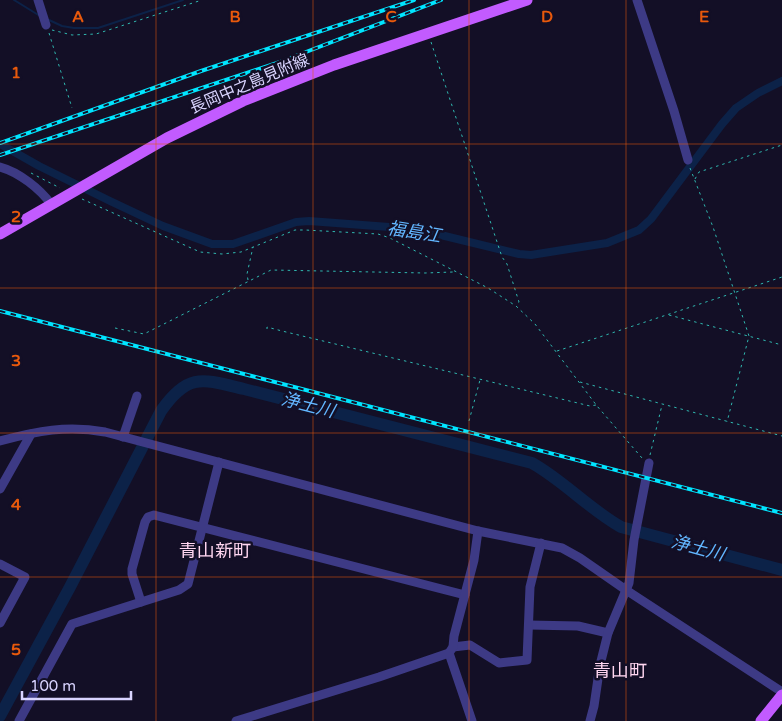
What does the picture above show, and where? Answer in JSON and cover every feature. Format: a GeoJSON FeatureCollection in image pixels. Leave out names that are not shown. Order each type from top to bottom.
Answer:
{"type":"FeatureCollection","features":[{"type":"Feature","properties":{"kind":"main road","name":"長岡中之島見附線"},"geometry":{"type":"LineString","coordinates":[[0,234],[166,138],[250,98],[334,65],[527,0]]}},
{"type":"Feature","properties":{"kind":"main road"},"geometry":{"type":"LineString","coordinates":[[761,721],[782,694]]}},
{"type":"Feature","properties":{"kind":"street"},"geometry":{"type":"LineString","coordinates":[[38,0],[46,24]]}},
{"type":"Feature","properties":{"kind":"street"},"geometry":{"type":"LineString","coordinates":[[637,0],[674,111],[688,160]]}},
{"type":"Feature","properties":{"kind":"street"},"geometry":{"type":"LineString","coordinates":[[0,167],[16,174],[39,190],[61,199]]}},
{"type":"Feature","properties":{"kind":"street"},"geometry":{"type":"LineString","coordinates":[[123,437],[137,396]]}},
{"type":"Feature","properties":{"kind":"street"},"geometry":{"type":"LineString","coordinates":[[0,441],[46,430],[76,428],[93,430],[478,531],[541,542],[562,548],[782,694]]}},
{"type":"Feature","properties":{"kind":"street"},"geometry":{"type":"LineString","coordinates":[[0,489],[31,434]]}},
{"type":"Feature","properties":{"kind":"street"},"geometry":{"type":"LineString","coordinates":[[19,721],[72,624],[179,590],[188,584],[220,462]]}},
{"type":"Feature","properties":{"kind":"street"},"geometry":{"type":"LineString","coordinates":[[590,721],[608,632],[629,583],[634,540],[649,463]]}},
{"type":"Feature","properties":{"kind":"street"},"geometry":{"type":"LineString","coordinates":[[141,602],[132,569],[146,518],[154,515],[465,595]]}},
{"type":"Feature","properties":{"kind":"street"},"geometry":{"type":"LineString","coordinates":[[472,721],[451,650],[478,531]]}},
{"type":"Feature","properties":{"kind":"street"},"geometry":{"type":"LineString","coordinates":[[236,721],[370,679],[451,650],[470,646],[499,662],[527,660],[530,587],[541,542]]}},
{"type":"Feature","properties":{"kind":"street"},"geometry":{"type":"LineString","coordinates":[[0,564],[25,578],[0,623]]}},
{"type":"Feature","properties":{"kind":"street"},"geometry":{"type":"LineString","coordinates":[[529,625],[578,626],[608,632]]}},
{"type":"Feature","properties":{"kind":"path"},"geometry":{"type":"LineString","coordinates":[[72,108],[47,28],[72,35],[96,34],[202,0]]}},
{"type":"Feature","properties":{"kind":"path"},"geometry":{"type":"LineString","coordinates":[[428,33],[502,256],[507,264],[519,302],[516,306]]}},
{"type":"Feature","properties":{"kind":"path"},"geometry":{"type":"LineString","coordinates":[[695,180],[699,172],[782,145]]}},
{"type":"Feature","properties":{"kind":"path"},"geometry":{"type":"LineString","coordinates":[[691,170],[714,227],[749,336],[727,422]]}},
{"type":"Feature","properties":{"kind":"path"},"geometry":{"type":"LineString","coordinates":[[27,171],[61,199],[200,252],[232,254],[295,230],[378,234],[390,238],[488,288],[516,306],[535,324],[596,405],[639,455],[649,463],[662,405]]}},
{"type":"Feature","properties":{"kind":"path"},"geometry":{"type":"LineString","coordinates":[[248,280],[247,274],[253,247]]}},
{"type":"Feature","properties":{"kind":"path"},"geometry":{"type":"LineString","coordinates":[[115,328],[144,334],[266,271],[277,269],[454,272]]}},
{"type":"Feature","properties":{"kind":"path"},"geometry":{"type":"LineString","coordinates":[[556,351],[782,277]]}},
{"type":"Feature","properties":{"kind":"path"},"geometry":{"type":"LineString","coordinates":[[668,315],[782,345]]}},
{"type":"Feature","properties":{"kind":"path"},"geometry":{"type":"LineString","coordinates":[[267,329],[267,327],[282,330],[590,406],[596,405]]}},
{"type":"Feature","properties":{"kind":"path"},"geometry":{"type":"LineString","coordinates":[[469,421],[480,379]]}},
{"type":"Feature","properties":{"kind":"path"},"geometry":{"type":"LineString","coordinates":[[579,382],[782,436]]}},
{"type":"Feature","properties":{"kind":"waterway"},"geometry":{"type":"LineString","coordinates":[[14,0],[40,16]]}},
{"type":"Feature","properties":{"kind":"waterway"},"geometry":{"type":"LineString","coordinates":[[49,20],[62,26],[74,28],[98,28],[183,0]]}},
{"type":"Feature","properties":{"kind":"waterway","name":"福島江"},"geometry":{"type":"LineString","coordinates":[[0,144],[39,166],[110,201],[163,226],[212,244],[233,244],[296,222],[309,221],[416,229],[519,254],[531,255],[607,243],[639,230],[651,219],[736,108],[758,93],[782,81]]}},
{"type":"Feature","properties":{"kind":"waterway","name":"浄土川"},"geometry":{"type":"LineString","coordinates":[[0,716],[70,587],[161,411],[180,390],[188,384],[197,382],[207,381],[230,385],[532,463],[621,527],[782,570]]}},
{"type":"Feature","properties":{"kind":"railway"},"geometry":{"type":"LineString","coordinates":[[0,143],[201,71],[414,0]]}},
{"type":"Feature","properties":{"kind":"railway"},"geometry":{"type":"LineString","coordinates":[[0,155],[280,62],[441,0]]}},
{"type":"Feature","properties":{"kind":"railway"},"geometry":{"type":"LineString","coordinates":[[0,311],[782,513]]}},
{"type":"Feature","properties":{"kind":"district","name":"青山新町"},"geometry":{"type":"Point","coordinates":[215,551]}},
{"type":"Feature","properties":{"kind":"district","name":"青山町"},"geometry":{"type":"Point","coordinates":[620,671]}}]}
